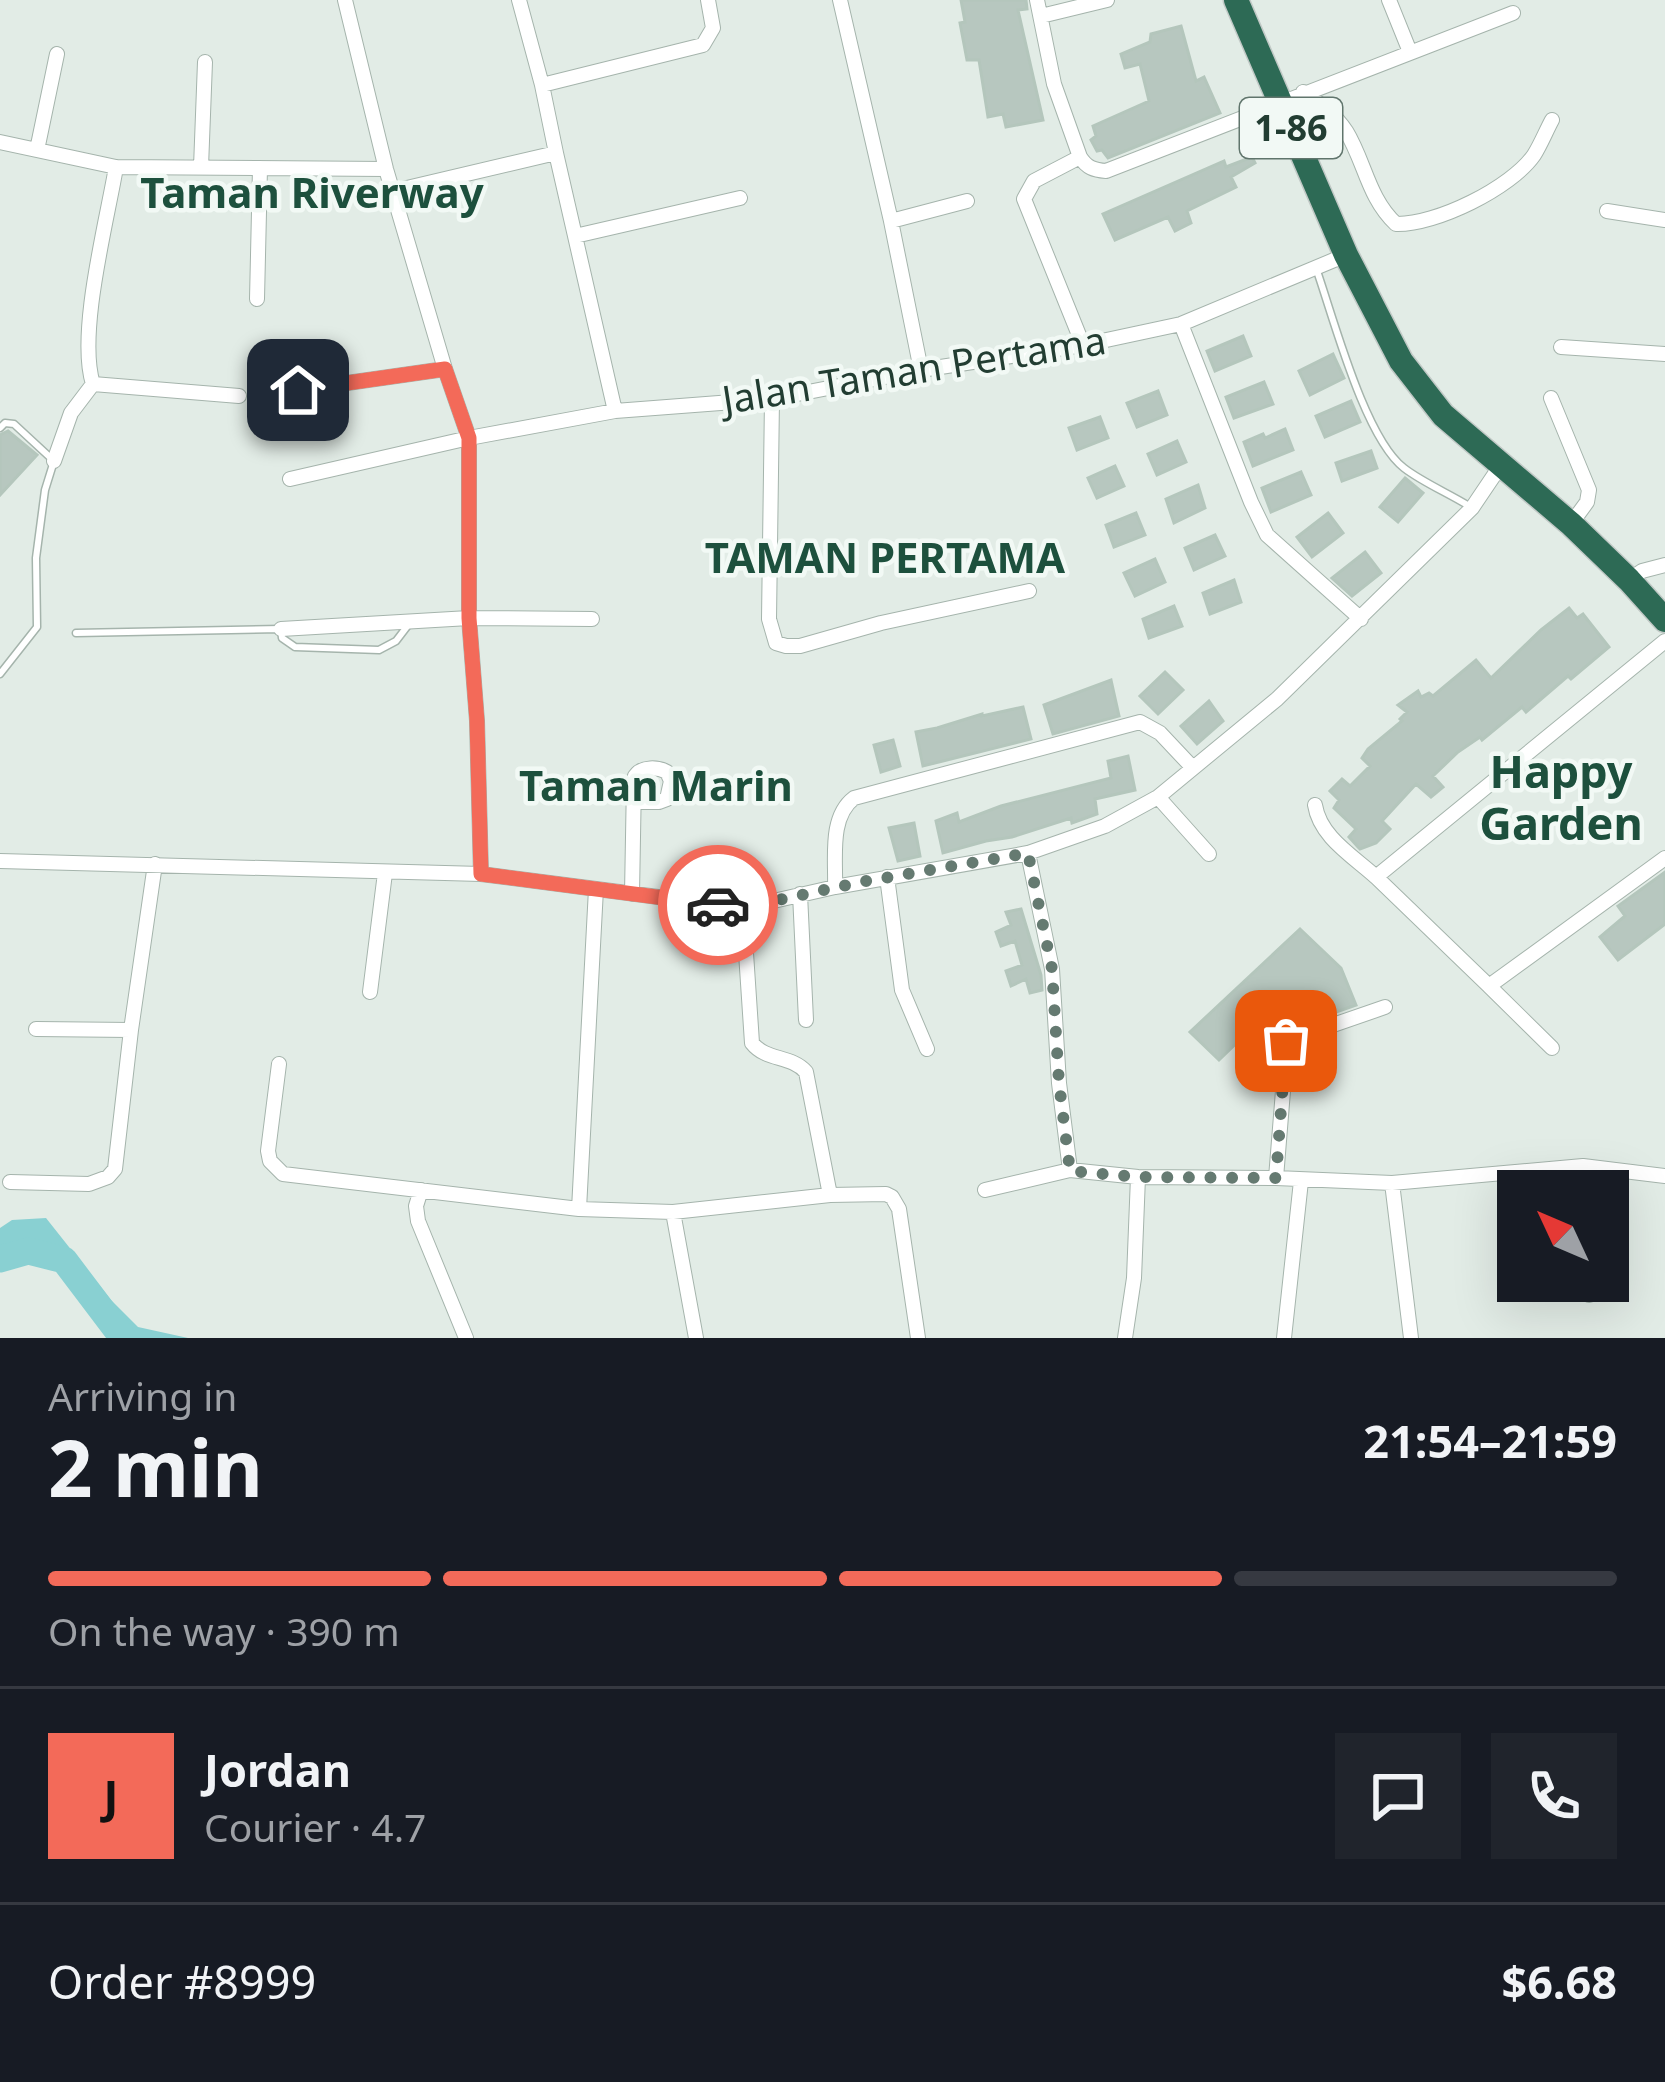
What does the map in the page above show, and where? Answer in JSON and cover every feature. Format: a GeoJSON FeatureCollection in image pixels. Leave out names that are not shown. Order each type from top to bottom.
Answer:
{"type":"FeatureCollection","features":[{"type":"Feature","properties":{"kind":"highway","name":"1-86"},"geometry":{"type":"LineString","coordinates":[[1236,0],[1291,97],[1346,255],[1401,361],[1443,415],[1570,524],[1665,620]]}},
{"type":"Feature","properties":{"kind":"street"},"geometry":{"type":"LineString","coordinates":[[345,0],[386,169],[469,438],[469,618],[481,874]]}},
{"type":"Feature","properties":{"kind":"street"},"geometry":{"type":"LineString","coordinates":[[519,0],[615,410]]}},
{"type":"Feature","properties":{"kind":"street"},"geometry":{"type":"LineString","coordinates":[[542,85],[703,45],[713,28],[708,0]]}},
{"type":"Feature","properties":{"kind":"street"},"geometry":{"type":"LineString","coordinates":[[841,0],[921,370]]}},
{"type":"Feature","properties":{"kind":"street"},"geometry":{"type":"LineString","coordinates":[[1107,0],[1039,8],[1054,84],[1080,157],[1095,170],[1106,171],[1513,13]]}},
{"type":"Feature","properties":{"kind":"street"},"geometry":{"type":"LineString","coordinates":[[1389,0],[1410,52]]}},
{"type":"Feature","properties":{"kind":"street"},"geometry":{"type":"LineString","coordinates":[[37,150],[57,54]]}},
{"type":"Feature","properties":{"kind":"street"},"geometry":{"type":"LineString","coordinates":[[201,167],[205,62]]}},
{"type":"Feature","properties":{"kind":"street"},"geometry":{"type":"LineString","coordinates":[[1291,97],[1333,115],[1347,133],[1377,203],[1396,224],[1454,210],[1496,188],[1534,155],[1552,119]]}},
{"type":"Feature","properties":{"kind":"street"},"geometry":{"type":"LineString","coordinates":[[0,142],[116,166],[386,169]]}},
{"type":"Feature","properties":{"kind":"street"},"geometry":{"type":"LineString","coordinates":[[394,191],[556,153]]}},
{"type":"Feature","properties":{"kind":"street"},"geometry":{"type":"LineString","coordinates":[[1080,157],[1034,181],[1024,199],[1083,345]]}},
{"type":"Feature","properties":{"kind":"street"},"geometry":{"type":"LineString","coordinates":[[93,385],[89,323],[116,166]]}},
{"type":"Feature","properties":{"kind":"street"},"geometry":{"type":"LineString","coordinates":[[257,299],[260,168]]}},
{"type":"Feature","properties":{"kind":"street"},"geometry":{"type":"LineString","coordinates":[[575,236],[740,198]]}},
{"type":"Feature","properties":{"kind":"street"},"geometry":{"type":"LineString","coordinates":[[892,221],[967,201]]}},
{"type":"Feature","properties":{"kind":"street"},"geometry":{"type":"LineString","coordinates":[[1607,211],[1665,220]]}},
{"type":"Feature","properties":{"kind":"street","name":"Jalan Taman Pertama"},"geometry":{"type":"LineString","coordinates":[[290,479],[615,410],[772,399],[1083,345],[1181,324],[1346,255]]}},
{"type":"Feature","properties":{"kind":"street"},"geometry":{"type":"LineString","coordinates":[[1181,324],[1267,535],[1361,619]]}},
{"type":"Feature","properties":{"kind":"street"},"geometry":{"type":"LineString","coordinates":[[1562,347],[1665,354]]}},
{"type":"Feature","properties":{"kind":"street"},"geometry":{"type":"LineString","coordinates":[[298,390],[445,369]]}},
{"type":"Feature","properties":{"kind":"street"},"geometry":{"type":"LineString","coordinates":[[93,385],[239,397]]}},
{"type":"Feature","properties":{"kind":"street"},"geometry":{"type":"LineString","coordinates":[[53,461],[71,413],[93,385]]}},
{"type":"Feature","properties":{"kind":"street"},"geometry":{"type":"LineString","coordinates":[[1551,398],[1589,490],[1587,502],[1570,524]]}},
{"type":"Feature","properties":{"kind":"street"},"geometry":{"type":"LineString","coordinates":[[772,399],[769,619],[776,643],[800,646],[881,622],[1029,591]]}},
{"type":"Feature","properties":{"kind":"street"},"geometry":{"type":"LineString","coordinates":[[0,861],[384,879],[481,874],[742,908],[1028,853],[1105,826],[1158,797],[1277,699],[1361,619],[1472,508],[1501,465]]}},
{"type":"Feature","properties":{"kind":"street"},"geometry":{"type":"LineString","coordinates":[[1629,580],[1665,565]]}},
{"type":"Feature","properties":{"kind":"street"},"geometry":{"type":"LineString","coordinates":[[281,629],[469,618],[592,620]]}},
{"type":"Feature","properties":{"kind":"street"},"geometry":{"type":"LineString","coordinates":[[1376,877],[1665,641]]}},
{"type":"Feature","properties":{"kind":"street"},"geometry":{"type":"LineString","coordinates":[[835,887],[838,820],[854,798],[1128,723],[1152,727],[1193,768]]}},
{"type":"Feature","properties":{"kind":"street"},"geometry":{"type":"LineString","coordinates":[[1158,797],[1209,854]]}},
{"type":"Feature","properties":{"kind":"street"},"geometry":{"type":"LineString","coordinates":[[632,894],[634,802]]}},
{"type":"Feature","properties":{"kind":"street"},"geometry":{"type":"LineString","coordinates":[[1315,805],[1323,830],[1552,1048]]}},
{"type":"Feature","properties":{"kind":"street"},"geometry":{"type":"LineString","coordinates":[[1028,853],[1052,969],[1070,1171]]}},
{"type":"Feature","properties":{"kind":"street"},"geometry":{"type":"LineString","coordinates":[[1489,986],[1665,858]]}},
{"type":"Feature","properties":{"kind":"street"},"geometry":{"type":"LineString","coordinates":[[10,1182],[89,1184],[108,1177],[118,1159],[154,871]]}},
{"type":"Feature","properties":{"kind":"street"},"geometry":{"type":"LineString","coordinates":[[887,877],[902,990],[926,1049]]}},
{"type":"Feature","properties":{"kind":"street"},"geometry":{"type":"LineString","coordinates":[[370,992],[384,879]]}},
{"type":"Feature","properties":{"kind":"street"},"geometry":{"type":"LineString","coordinates":[[579,1209],[596,889]]}},
{"type":"Feature","properties":{"kind":"street"},"geometry":{"type":"LineString","coordinates":[[800,894],[806,1020]]}},
{"type":"Feature","properties":{"kind":"street"},"geometry":{"type":"LineString","coordinates":[[742,908],[749,1034],[757,1050],[794,1062],[806,1072],[830,1195]]}},
{"type":"Feature","properties":{"kind":"street"},"geometry":{"type":"LineString","coordinates":[[1276,1178],[1286,1041],[1385,1007]]}},
{"type":"Feature","properties":{"kind":"street"},"geometry":{"type":"LineString","coordinates":[[37,1029],[131,1030]]}},
{"type":"Feature","properties":{"kind":"street"},"geometry":{"type":"LineString","coordinates":[[278,1064],[268,1151],[283,1174],[579,1209],[673,1212],[830,1195],[886,1194],[897,1202],[919,1338]]}},
{"type":"Feature","properties":{"kind":"street"},"geometry":{"type":"LineString","coordinates":[[985,1190],[1070,1171],[1391,1184],[1583,1166],[1665,1177]]}},
{"type":"Feature","properties":{"kind":"street"},"geometry":{"type":"LineString","coordinates":[[1583,1166],[1583,1170]]}},
{"type":"Feature","properties":{"kind":"street"},"geometry":{"type":"LineString","coordinates":[[1125,1338],[1134,1278],[1138,1177]]}},
{"type":"Feature","properties":{"kind":"street"},"geometry":{"type":"LineString","coordinates":[[1284,1338],[1301,1181]]}},
{"type":"Feature","properties":{"kind":"street"},"geometry":{"type":"LineString","coordinates":[[1391,1184],[1411,1338]]}},
{"type":"Feature","properties":{"kind":"street"},"geometry":{"type":"LineString","coordinates":[[421,1190],[418,1221],[466,1338]]}},
{"type":"Feature","properties":{"kind":"street"},"geometry":{"type":"LineString","coordinates":[[673,1212],[696,1338]]}},
{"type":"Feature","properties":{"kind":"lane"},"geometry":{"type":"LineString","coordinates":[[1316,268],[1379,440],[1402,467],[1472,508]]}},
{"type":"Feature","properties":{"kind":"lane"},"geometry":{"type":"LineString","coordinates":[[0,428],[14,424],[53,461],[44,490],[36,557],[37,627],[0,674]]}},
{"type":"Feature","properties":{"kind":"lane"},"geometry":{"type":"LineString","coordinates":[[76,633],[281,629],[282,638],[296,646],[379,650],[396,641],[412,621]]}},
{"type":"Feature","properties":{"kind":"water"},"geometry":{"type":"Polygon","coordinates":[[[46,1218],[138,1327],[188,1338],[131,1338],[108,1326],[49,1250],[30,1240],[0,1250],[0,1228],[12,1220],[46,1218]]]}},
{"type":"Feature","properties":{"kind":"building"},"geometry":{"type":"Polygon","coordinates":[[[961,0],[1026,0],[1027,9],[1018,10],[1043,120],[1006,127],[1003,114],[988,117],[979,60],[967,60],[961,0]]]}},
{"type":"Feature","properties":{"kind":"building"},"geometry":{"type":"Polygon","coordinates":[[[1181,26],[1196,81],[1204,77],[1220,113],[1108,158],[1091,140],[1096,136],[1093,126],[1149,101],[1140,64],[1125,68],[1121,54],[1150,42],[1151,34],[1181,26]]]}},
{"type":"Feature","properties":{"kind":"building"},"geometry":{"type":"Polygon","coordinates":[[[1252,157],[1255,163],[1231,177],[1236,187],[1187,211],[1191,223],[1175,231],[1168,217],[1115,240],[1103,214],[1224,161],[1226,167],[1252,157]]]}},
{"type":"Feature","properties":{"kind":"building"},"geometry":{"type":"Polygon","coordinates":[[[1243,336],[1251,356],[1215,371],[1207,351],[1243,336]]]}},
{"type":"Feature","properties":{"kind":"building"},"geometry":{"type":"Polygon","coordinates":[[[1333,354],[1344,378],[1310,395],[1299,371],[1333,354]]]}},
{"type":"Feature","properties":{"kind":"building"},"geometry":{"type":"Polygon","coordinates":[[[1264,382],[1273,404],[1234,418],[1226,397],[1264,382]]]}},
{"type":"Feature","properties":{"kind":"building"},"geometry":{"type":"Polygon","coordinates":[[[1158,391],[1167,415],[1137,427],[1127,403],[1158,391]]]}},
{"type":"Feature","properties":{"kind":"building"},"geometry":{"type":"Polygon","coordinates":[[[1351,401],[1360,422],[1325,437],[1316,416],[1351,401]]]}},
{"type":"Feature","properties":{"kind":"building"},"geometry":{"type":"Polygon","coordinates":[[[1100,417],[1108,438],[1077,450],[1069,428],[1100,417]]]}},
{"type":"Feature","properties":{"kind":"building"},"geometry":{"type":"Polygon","coordinates":[[[1285,429],[1293,450],[1253,466],[1244,442],[1285,429]]]}},
{"type":"Feature","properties":{"kind":"building"},"geometry":{"type":"Polygon","coordinates":[[[8,431],[37,455],[0,495],[0,435],[8,431]]]}},
{"type":"Feature","properties":{"kind":"building"},"geometry":{"type":"Polygon","coordinates":[[[1177,441],[1186,462],[1157,475],[1148,454],[1177,441]]]}},
{"type":"Feature","properties":{"kind":"building"},"geometry":{"type":"Polygon","coordinates":[[[1371,451],[1377,468],[1342,481],[1336,463],[1371,451]]]}},
{"type":"Feature","properties":{"kind":"building"},"geometry":{"type":"Polygon","coordinates":[[[1115,466],[1124,486],[1097,498],[1088,478],[1115,466]]]}},
{"type":"Feature","properties":{"kind":"building"},"geometry":{"type":"Polygon","coordinates":[[[1301,472],[1311,495],[1271,512],[1262,488],[1301,472]]]}},
{"type":"Feature","properties":{"kind":"building"},"geometry":{"type":"Polygon","coordinates":[[[1405,478],[1423,493],[1398,522],[1380,507],[1405,478]]]}},
{"type":"Feature","properties":{"kind":"building"},"geometry":{"type":"Polygon","coordinates":[[[1198,485],[1205,508],[1174,523],[1166,499],[1198,485]]]}},
{"type":"Feature","properties":{"kind":"building"},"geometry":{"type":"Polygon","coordinates":[[[1136,513],[1145,535],[1114,547],[1106,525],[1136,513]]]}},
{"type":"Feature","properties":{"kind":"building"},"geometry":{"type":"Polygon","coordinates":[[[1328,513],[1343,533],[1312,557],[1297,537],[1328,513]]]}},
{"type":"Feature","properties":{"kind":"building"},"geometry":{"type":"Polygon","coordinates":[[[1215,535],[1225,556],[1194,570],[1185,548],[1215,535]]]}},
{"type":"Feature","properties":{"kind":"building"},"geometry":{"type":"Polygon","coordinates":[[[1365,552],[1381,573],[1352,596],[1332,578],[1365,552]]]}},
{"type":"Feature","properties":{"kind":"building"},"geometry":{"type":"Polygon","coordinates":[[[1155,559],[1165,582],[1135,596],[1124,573],[1155,559]]]}},
{"type":"Feature","properties":{"kind":"building"},"geometry":{"type":"Polygon","coordinates":[[[1234,580],[1241,602],[1210,614],[1203,593],[1234,580]]]}},
{"type":"Feature","properties":{"kind":"building"},"geometry":{"type":"Polygon","coordinates":[[[1174,606],[1182,626],[1149,638],[1143,619],[1174,606]]]}},
{"type":"Feature","properties":{"kind":"building"},"geometry":{"type":"Polygon","coordinates":[[[1569,608],[1577,618],[1583,614],[1609,647],[1526,712],[1522,707],[1482,740],[1458,752],[1433,776],[1443,787],[1431,797],[1416,784],[1382,821],[1390,829],[1376,843],[1360,849],[1349,837],[1356,829],[1334,808],[1339,800],[1330,791],[1342,779],[1350,786],[1370,766],[1362,758],[1368,749],[1407,712],[1398,705],[1418,691],[1421,697],[1433,696],[1476,660],[1491,678],[1569,608]]]}},
{"type":"Feature","properties":{"kind":"building"},"geometry":{"type":"Polygon","coordinates":[[[1165,672],[1183,690],[1158,714],[1140,696],[1165,672]]]}},
{"type":"Feature","properties":{"kind":"building"},"geometry":{"type":"Polygon","coordinates":[[[1111,680],[1119,716],[1053,734],[1044,705],[1111,680]]]}},
{"type":"Feature","properties":{"kind":"building"},"geometry":{"type":"Polygon","coordinates":[[[1209,701],[1223,721],[1197,744],[1181,726],[1209,701]]]}},
{"type":"Feature","properties":{"kind":"building"},"geometry":{"type":"Polygon","coordinates":[[[1023,707],[1031,739],[923,766],[916,732],[1023,707]]]}},
{"type":"Feature","properties":{"kind":"building"},"geometry":{"type":"Polygon","coordinates":[[[893,740],[900,766],[881,772],[874,745],[893,740]]]}},
{"type":"Feature","properties":{"kind":"building"},"geometry":{"type":"Polygon","coordinates":[[[1128,756],[1135,790],[1095,799],[1097,814],[943,853],[936,821],[957,813],[959,822],[1001,806],[1111,778],[1108,761],[1128,756]]]}},
{"type":"Feature","properties":{"kind":"building"},"geometry":{"type":"Polygon","coordinates":[[[914,823],[920,856],[898,861],[889,828],[914,823]]]}},
{"type":"Feature","properties":{"kind":"building"},"geometry":{"type":"Polygon","coordinates":[[[1665,872],[1665,924],[1618,960],[1600,937],[1625,916],[1618,906],[1665,872]]]}},
{"type":"Feature","properties":{"kind":"building"},"geometry":{"type":"Polygon","coordinates":[[[1021,909],[1041,975],[1042,990],[1030,993],[1026,979],[1011,986],[1006,971],[1022,965],[1015,941],[1001,946],[996,932],[1011,925],[1006,912],[1021,909]]]}},
{"type":"Feature","properties":{"kind":"building"},"geometry":{"type":"Polygon","coordinates":[[[1300,929],[1341,968],[1356,1005],[1305,1023],[1283,998],[1219,1060],[1190,1032],[1300,929]]]}},
{"type":"Feature","properties":{"kind":"waterway"},"geometry":{"type":"LineString","coordinates":[[0,1259],[28,1251],[64,1260],[123,1338]]}},
{"type":"Feature","properties":{"kind":"way so far"},"geometry":{"type":"LineString","coordinates":[[718,905],[742,908],[1028,853],[1052,969],[1070,1171],[1138,1177],[1276,1178],[1286,1041]]}},
{"type":"Feature","properties":{"kind":"district","name":"Taman Riverway"},"geometry":{"type":"Point","coordinates":[312,193]}},
{"type":"Feature","properties":{"kind":"district","name":"TAMAN PERTAMA"},"geometry":{"type":"Point","coordinates":[885,558]}},
{"type":"Feature","properties":{"kind":"district","name":"Taman Marin"},"geometry":{"type":"Point","coordinates":[656,786]}},
{"type":"Feature","properties":{"kind":"district","name":"Happy Garden"},"geometry":{"type":"Point","coordinates":[1561,798]}},
{"type":"Feature","properties":{"kind":"route"},"geometry":{"type":"LineString","coordinates":[[298,390],[445,369],[469,438],[469,618],[481,874],[718,905]]}}]}
